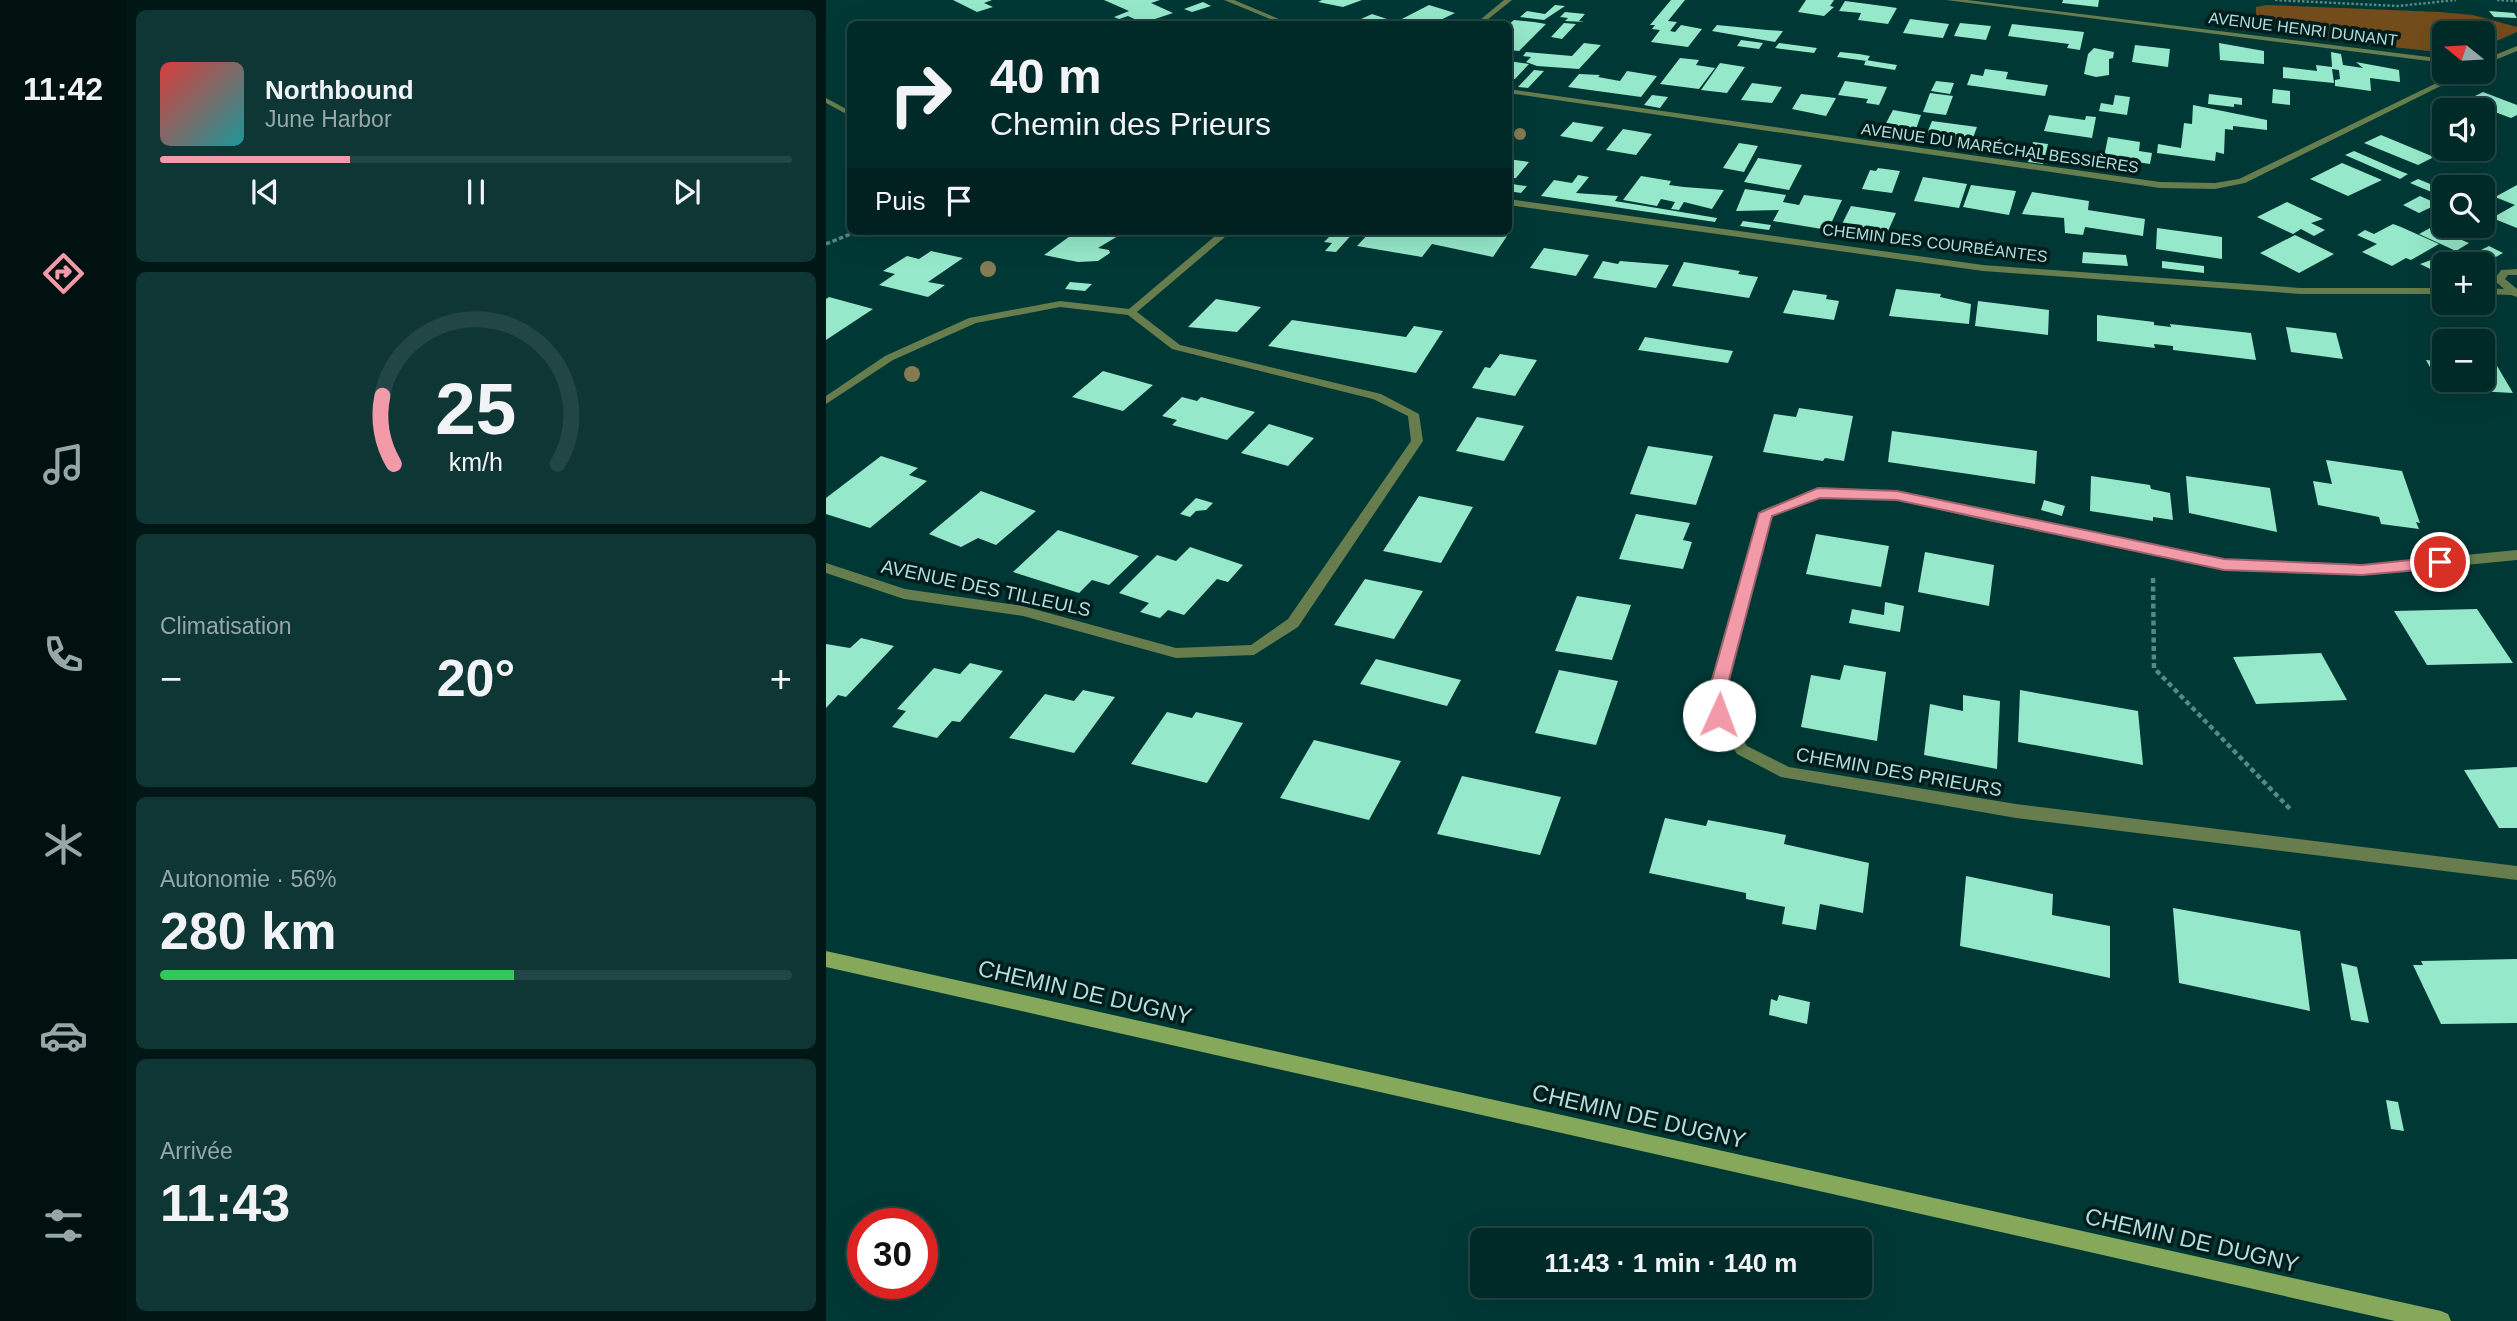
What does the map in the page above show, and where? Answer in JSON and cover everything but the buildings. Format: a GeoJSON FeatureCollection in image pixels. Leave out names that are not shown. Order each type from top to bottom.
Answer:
{"type":"FeatureCollection","features":[{"type":"Feature","properties":{"kind":"main road","name":"CHEMIN DE DUGNY"},"geometry":{"type":"LineString","coordinates":[[826,959],[2441,1321]]}},
{"type":"Feature","properties":{"kind":"street"},"geometry":{"type":"LineString","coordinates":[[1228,0],[1280,21]]}},
{"type":"Feature","properties":{"kind":"street"},"geometry":{"type":"LineString","coordinates":[[1482,21],[1508,0]]}},
{"type":"Feature","properties":{"kind":"street","name":"AVENUE HENRI DUNANT"},"geometry":{"type":"LineString","coordinates":[[1950,0],[2432,59]]}},
{"type":"Feature","properties":{"kind":"street"},"geometry":{"type":"LineString","coordinates":[[2496,57],[2517,48]]}},
{"type":"Feature","properties":{"kind":"street","name":"AVENUE DU MARÉCHAL BESSIÈRES"},"geometry":{"type":"LineString","coordinates":[[1512,92],[2160,185],[2215,187],[2242,181],[2440,84]]}},
{"type":"Feature","properties":{"kind":"street"},"geometry":{"type":"LineString","coordinates":[[826,100],[847,112]]}},
{"type":"Feature","properties":{"kind":"street","name":"CHEMIN DES COURBÉANTES"},"geometry":{"type":"LineString","coordinates":[[1512,203],[1983,268],[2301,291],[2432,291]]}},
{"type":"Feature","properties":{"kind":"street"},"geometry":{"type":"LineString","coordinates":[[826,401],[889,358],[973,320],[1060,304],[1131,312],[1222,235]]}},
{"type":"Feature","properties":{"kind":"street"},"geometry":{"type":"LineString","coordinates":[[2514,293],[2499,280],[2505,272],[2517,271]]}},
{"type":"Feature","properties":{"kind":"street"},"geometry":{"type":"LineString","coordinates":[[2495,292],[2514,293]]}},
{"type":"Feature","properties":{"kind":"street","name":"AVENUE DES TILLEULS"},"geometry":{"type":"LineString","coordinates":[[826,569],[904,594],[1023,611],[1176,653],[1254,650],[1293,623],[1417,441],[1413,414],[1377,397],[1176,347],[1131,312]]}},
{"type":"Feature","properties":{"kind":"street","name":"CHEMIN DES PRIEURS"},"geometry":{"type":"LineString","coordinates":[[2517,555],[2362,570],[2224,564],[1897,496],[1818,493],[1766,513],[1720,680],[1719,715],[1742,750],[1786,773],[2016,811],[2517,873]]}},
{"type":"Feature","properties":{"kind":"path"},"geometry":{"type":"LineString","coordinates":[[2276,0],[2398,6],[2456,0]]}},
{"type":"Feature","properties":{"kind":"path"},"geometry":{"type":"LineString","coordinates":[[2497,0],[2517,1]]}},
{"type":"Feature","properties":{"kind":"path"},"geometry":{"type":"LineString","coordinates":[[826,244],[848,235]]}},
{"type":"Feature","properties":{"kind":"path"},"geometry":{"type":"LineString","coordinates":[[2152,550],[2154,668],[2329,849]]}},
{"type":"Feature","properties":{"kind":"shaded area"},"geometry":{"type":"Polygon","coordinates":[[[2267,5],[2440,12],[2473,15],[2495,21],[2432,21],[2432,51],[2256,31],[2256,7],[2267,5]]]}},
{"type":"Feature","properties":{"kind":"shaded area"},"geometry":{"type":"Polygon","coordinates":[[[2496,21],[2517,27],[2517,32],[2496,41],[2496,21]]]}},
{"type":"Feature","properties":{"kind":"route"},"geometry":{"type":"LineString","coordinates":[[1719,715],[1720,680],[1766,513],[1818,493],[1897,496],[2224,564],[2362,570],[2440,562]]}}]}
